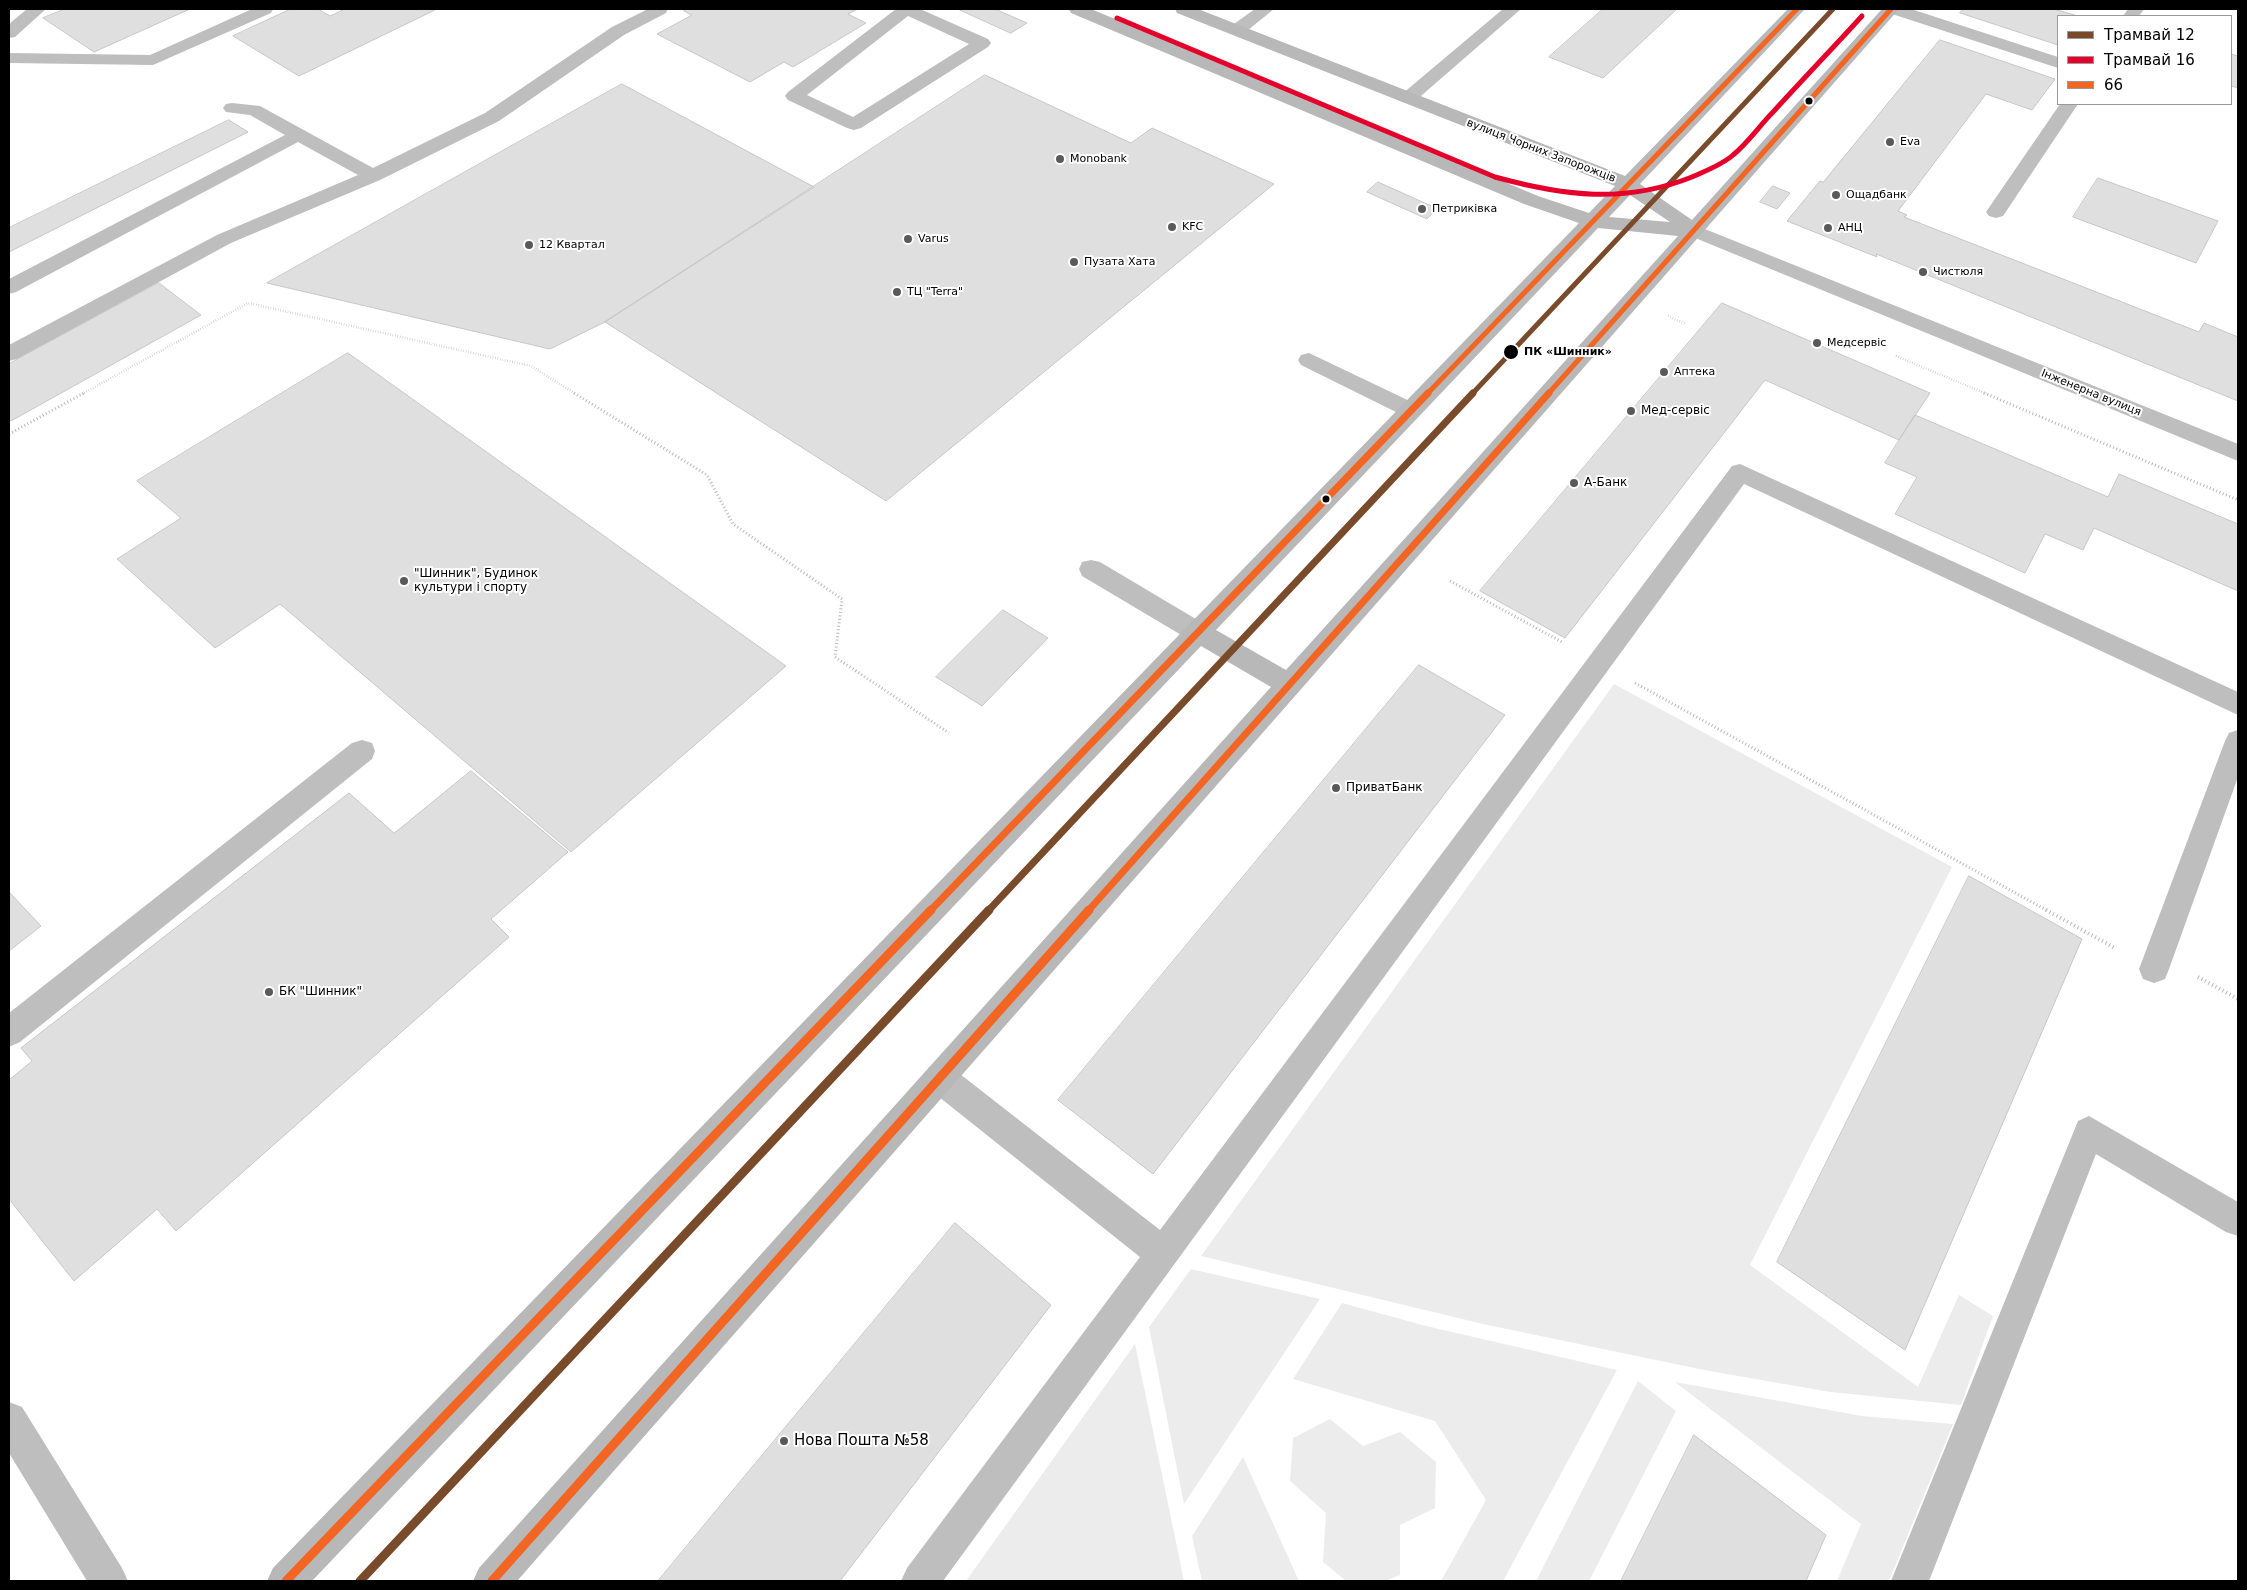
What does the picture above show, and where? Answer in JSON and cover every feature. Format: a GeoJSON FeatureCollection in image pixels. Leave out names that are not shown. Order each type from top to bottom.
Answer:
{"type":"FeatureCollection","features":[{"type":"Feature","properties":{"kind":"main road"},"geometry":{"type":"LineString","coordinates":[[1077,9],[1500,187],[1592,221],[1694,231]]}},
{"type":"Feature","properties":{"kind":"main road","name":"вулиця Чорних Запорожців"},"geometry":{"type":"LineString","coordinates":[[1183,9],[1626,184],[1694,231]]}},
{"type":"Feature","properties":{"kind":"main road"},"geometry":{"type":"LineString","coordinates":[[286,1581],[1626,184],[1797,9]]}},
{"type":"Feature","properties":{"kind":"main road"},"geometry":{"type":"LineString","coordinates":[[492,1581],[1893,9]]}},
{"type":"Feature","properties":{"kind":"main road"},"geometry":{"type":"LineString","coordinates":[[1162,45],[1201,16]]}},
{"type":"Feature","properties":{"kind":"main road"},"geometry":{"type":"LineString","coordinates":[[1197,632],[1290,685]]}},
{"type":"Feature","properties":{"kind":"street"},"geometry":{"type":"LineString","coordinates":[[9,33],[24,18],[38,9]]}},
{"type":"Feature","properties":{"kind":"street"},"geometry":{"type":"LineString","coordinates":[[9,58],[153,60],[265,9]]}},
{"type":"Feature","properties":{"kind":"street"},"geometry":{"type":"LineString","coordinates":[[9,354],[224,239],[373,176],[492,117],[618,31],[660,9]]}},
{"type":"Feature","properties":{"kind":"street"},"geometry":{"type":"LineString","coordinates":[[906,9],[982,43],[854,124],[794,96],[906,9]]}},
{"type":"Feature","properties":{"kind":"street"},"geometry":{"type":"LineString","coordinates":[[1237,30],[1266,9]]}},
{"type":"Feature","properties":{"kind":"street"},"geometry":{"type":"LineString","coordinates":[[1408,98],[1513,9]]}},
{"type":"Feature","properties":{"kind":"street"},"geometry":{"type":"LineString","coordinates":[[1893,9],[2057,63]]}},
{"type":"Feature","properties":{"kind":"street"},"geometry":{"type":"LineString","coordinates":[[1996,212],[2068,105]]}},
{"type":"Feature","properties":{"kind":"street"},"geometry":{"type":"LineString","coordinates":[[232,108],[254,110],[373,176]]}},
{"type":"Feature","properties":{"kind":"street"},"geometry":{"type":"LineString","coordinates":[[9,287],[298,135]]}},
{"type":"Feature","properties":{"kind":"street","name":"Інженерна вулиця"},"geometry":{"type":"LineString","coordinates":[[1694,231],[2238,453]]}},
{"type":"Feature","properties":{"kind":"street"},"geometry":{"type":"LineString","coordinates":[[1309,360],[1410,410]]}},
{"type":"Feature","properties":{"kind":"street"},"geometry":{"type":"LineString","coordinates":[[920,1581],[1740,472],[2238,704]]}},
{"type":"Feature","properties":{"kind":"street"},"geometry":{"type":"LineString","coordinates":[[1092,569],[1197,632]]}},
{"type":"Feature","properties":{"kind":"street"},"geometry":{"type":"LineString","coordinates":[[2154,969],[2238,741]]}},
{"type":"Feature","properties":{"kind":"street"},"geometry":{"type":"LineString","coordinates":[[9,1032],[362,750]]}},
{"type":"Feature","properties":{"kind":"street"},"geometry":{"type":"LineString","coordinates":[[940,1078],[1162,1253]]}},
{"type":"Feature","properties":{"kind":"street"},"geometry":{"type":"LineString","coordinates":[[1910,1581],[2089,1132],[2238,1220]]}},
{"type":"Feature","properties":{"kind":"street"},"geometry":{"type":"LineString","coordinates":[[9,1420],[109,1581]]}},
{"type":"Feature","properties":{"kind":"path"},"geometry":{"type":"LineString","coordinates":[[9,434],[248,304],[531,366],[707,475],[732,524],[842,599],[835,657],[949,734]]}},
{"type":"Feature","properties":{"kind":"path"},"geometry":{"type":"LineString","coordinates":[[1663,314],[1686,324]]}},
{"type":"Feature","properties":{"kind":"path"},"geometry":{"type":"LineString","coordinates":[[1890,354],[2238,500]]}},
{"type":"Feature","properties":{"kind":"path"},"geometry":{"type":"LineString","coordinates":[[1450,581],[2154,969],[2193,975],[2238,999]]}},
{"type":"Feature","properties":{"kind":"shaded area"},"geometry":{"type":"Polygon","coordinates":[[[1614,684],[1952,867],[1750,1265],[1918,1387],[1959,1295],[1993,1316],[1961,1405],[1830,1392],[1704,1370],[1483,1324],[1201,1256],[1614,684]]]}},
{"type":"Feature","properties":{"kind":"shaded area"},"geometry":{"type":"Polygon","coordinates":[[[1191,1269],[1320,1299],[1184,1504],[1149,1327],[1191,1269]]]}},
{"type":"Feature","properties":{"kind":"shaded area"},"geometry":{"type":"Polygon","coordinates":[[[1342,1303],[1426,1326],[1617,1370],[1503,1581],[1441,1581],[1486,1500],[1435,1421],[1293,1379],[1342,1303]]]}},
{"type":"Feature","properties":{"kind":"shaded area"},"geometry":{"type":"Polygon","coordinates":[[[1135,1344],[1184,1581],[966,1581],[1135,1344]]]}},
{"type":"Feature","properties":{"kind":"shaded area"},"geometry":{"type":"Polygon","coordinates":[[[1638,1381],[1676,1411],[1589,1581],[1536,1581],[1638,1381]]]}},
{"type":"Feature","properties":{"kind":"shaded area"},"geometry":{"type":"Polygon","coordinates":[[[1675,1382],[1862,1416],[1953,1424],[1889,1581],[1837,1581],[1861,1524],[1675,1382]]]}},
{"type":"Feature","properties":{"kind":"shaded area"},"geometry":{"type":"Polygon","coordinates":[[[1330,1419],[1363,1446],[1400,1432],[1436,1462],[1435,1508],[1400,1525],[1400,1575],[1385,1581],[1346,1581],[1323,1562],[1326,1513],[1290,1481],[1293,1438],[1330,1419]]]}},
{"type":"Feature","properties":{"kind":"shaded area"},"geometry":{"type":"Polygon","coordinates":[[[1243,1457],[1299,1581],[1202,1581],[1192,1536],[1243,1457]]]}},
{"type":"Feature","properties":{"kind":"building"},"geometry":{"type":"Polygon","coordinates":[[[65,9],[190,9],[94,52],[43,18],[65,9]]]}},
{"type":"Feature","properties":{"kind":"building"},"geometry":{"type":"Polygon","coordinates":[[[291,9],[318,9],[330,16],[343,10],[341,9],[437,9],[299,76],[233,36],[291,9]]]}},
{"type":"Feature","properties":{"kind":"building"},"geometry":{"type":"Polygon","coordinates":[[[688,9],[858,9],[848,14],[866,23],[793,67],[784,62],[750,82],[657,34],[692,15],[684,11],[688,9]]]}},
{"type":"Feature","properties":{"kind":"building"},"geometry":{"type":"Polygon","coordinates":[[[958,9],[995,9],[1027,23],[1011,33],[958,9]]]}},
{"type":"Feature","properties":{"kind":"building"},"geometry":{"type":"Polygon","coordinates":[[[1603,9],[1677,9],[1603,78],[1549,57],[1603,9]]]}},
{"type":"Feature","properties":{"kind":"building"},"geometry":{"type":"Polygon","coordinates":[[[1963,9],[2054,9],[2075,15],[2057,15],[2057,45],[1960,13],[1963,9]]]}},
{"type":"Feature","properties":{"kind":"building"},"geometry":{"type":"Polygon","coordinates":[[[1940,40],[2055,79],[2032,110],[1986,94],[1898,211],[1907,215],[1904,217],[2199,332],[2204,323],[2238,337],[2238,401],[1876,254],[1877,257],[1787,221],[1820,181],[1823,182],[1940,40]]]}},
{"type":"Feature","properties":{"kind":"building"},"geometry":{"type":"Polygon","coordinates":[[[2232,54],[2238,56],[2238,88],[2232,86],[2232,54]]]}},
{"type":"Feature","properties":{"kind":"building","name":"ТЦ \"Terra\""},"geometry":{"type":"Polygon","coordinates":[[[985,75],[1131,143],[1152,128],[1274,184],[886,501],[605,322],[985,75]]]}},
{"type":"Feature","properties":{"kind":"building","name":"12 Квартал"},"geometry":{"type":"Polygon","coordinates":[[[622,84],[814,187],[605,322],[550,349],[267,283],[622,84]]]}},
{"type":"Feature","properties":{"kind":"building"},"geometry":{"type":"Polygon","coordinates":[[[229,120],[248,132],[9,252],[9,228],[229,120]]]}},
{"type":"Feature","properties":{"kind":"building"},"geometry":{"type":"Polygon","coordinates":[[[2098,178],[2218,221],[2196,263],[2073,217],[2098,178]]]}},
{"type":"Feature","properties":{"kind":"building"},"geometry":{"type":"Polygon","coordinates":[[[1378,182],[1438,208],[1427,219],[1367,192],[1378,182]]]}},
{"type":"Feature","properties":{"kind":"building"},"geometry":{"type":"Polygon","coordinates":[[[1773,186],[1790,193],[1777,209],[1760,202],[1773,186]]]}},
{"type":"Feature","properties":{"kind":"building"},"geometry":{"type":"Polygon","coordinates":[[[159,283],[201,315],[11,421],[9,419],[9,364],[159,283]]]}},
{"type":"Feature","properties":{"kind":"building"},"geometry":{"type":"Polygon","coordinates":[[[1722,303],[1930,393],[1899,440],[1765,380],[1565,638],[1480,591],[1722,303]]]}},
{"type":"Feature","properties":{"kind":"building","name":"\"Шинник\", Будинок культури і спорту"},"geometry":{"type":"Polygon","coordinates":[[[348,353],[786,666],[571,852],[280,604],[215,648],[117,559],[181,518],[137,481],[348,353]]]}},
{"type":"Feature","properties":{"kind":"building"},"geometry":{"type":"Polygon","coordinates":[[[1915,415],[2108,497],[2119,474],[2238,524],[2238,591],[2094,528],[2083,550],[2045,534],[2025,573],[1895,514],[1917,477],[1885,463],[1915,415]]]}},
{"type":"Feature","properties":{"kind":"building"},"geometry":{"type":"Polygon","coordinates":[[[1003,610],[1048,638],[982,706],[936,677],[1003,610]]]}},
{"type":"Feature","properties":{"kind":"building"},"geometry":{"type":"Polygon","coordinates":[[[1419,665],[1505,715],[1153,1174],[1058,1100],[1419,665]]]}},
{"type":"Feature","properties":{"kind":"building","name":"БК \"Шинник\""},"geometry":{"type":"Polygon","coordinates":[[[471,771],[568,852],[491,919],[509,937],[176,1231],[157,1209],[74,1281],[9,1199],[9,1080],[32,1061],[21,1048],[349,793],[394,833],[471,771]]]}},
{"type":"Feature","properties":{"kind":"building"},"geometry":{"type":"Polygon","coordinates":[[[1969,876],[2082,939],[1905,1350],[1777,1262],[1969,876]]]}},
{"type":"Feature","properties":{"kind":"building"},"geometry":{"type":"Polygon","coordinates":[[[9,892],[41,926],[9,951],[9,892]]]}},
{"type":"Feature","properties":{"kind":"building"},"geometry":{"type":"Polygon","coordinates":[[[955,1223],[1051,1305],[840,1581],[658,1581],[955,1223]]]}},
{"type":"Feature","properties":{"kind":"building"},"geometry":{"type":"Polygon","coordinates":[[[1694,1435],[1826,1535],[1806,1581],[1621,1581],[1694,1435]]]}},
{"type":"Feature","properties":{"kind":"tram line","name":"12"},"geometry":{"type":"LineString","coordinates":[[360,1581],[1833,9]]}},
{"type":"Feature","properties":{"kind":"tram line","name":"16"},"geometry":{"type":"LineString","coordinates":[[1117,18],[1495,177],[1557,192],[1616,195],[1674,184],[1703,172],[1732,156],[1862,16]]}},
{"type":"Feature","properties":{"kind":"transit line","name":"66"},"geometry":{"type":"LineString","coordinates":[[286,1581],[1797,9]]}},
{"type":"Feature","properties":{"kind":"transit line","name":"66"},"geometry":{"type":"LineString","coordinates":[[492,1581],[1891,9]]}},
{"type":"Feature","properties":{"kind":"place","name":"Eva"},"geometry":{"type":"Point","coordinates":[1890,142]}},
{"type":"Feature","properties":{"kind":"place","name":"Monobank"},"geometry":{"type":"Point","coordinates":[1060,159]}},
{"type":"Feature","properties":{"kind":"place","name":"Ощадбанк"},"geometry":{"type":"Point","coordinates":[1836,195]}},
{"type":"Feature","properties":{"kind":"place","name":"Петриківка"},"geometry":{"type":"Point","coordinates":[1422,209]}},
{"type":"Feature","properties":{"kind":"place","name":"KFC"},"geometry":{"type":"Point","coordinates":[1172,227]}},
{"type":"Feature","properties":{"kind":"place","name":"АНЦ"},"geometry":{"type":"Point","coordinates":[1828,228]}},
{"type":"Feature","properties":{"kind":"place","name":"Varus"},"geometry":{"type":"Point","coordinates":[908,239]}},
{"type":"Feature","properties":{"kind":"place","name":"12 Квартал"},"geometry":{"type":"Point","coordinates":[529,245]}},
{"type":"Feature","properties":{"kind":"place","name":"Пузата Хата"},"geometry":{"type":"Point","coordinates":[1074,262]}},
{"type":"Feature","properties":{"kind":"place","name":"Чистюля"},"geometry":{"type":"Point","coordinates":[1923,272]}},
{"type":"Feature","properties":{"kind":"place","name":"ТЦ \"Terra\""},"geometry":{"type":"Point","coordinates":[897,292]}},
{"type":"Feature","properties":{"kind":"place","name":"Медсервіс"},"geometry":{"type":"Point","coordinates":[1817,343]}},
{"type":"Feature","properties":{"kind":"place","name":"ПК «Шинник»"},"geometry":{"type":"Point","coordinates":[1511,352]}},
{"type":"Feature","properties":{"kind":"place","name":"Аптека"},"geometry":{"type":"Point","coordinates":[1664,372]}},
{"type":"Feature","properties":{"kind":"place","name":"Мед-сервіс"},"geometry":{"type":"Point","coordinates":[1631,411]}},
{"type":"Feature","properties":{"kind":"place","name":"А-Банк"},"geometry":{"type":"Point","coordinates":[1574,483]}},
{"type":"Feature","properties":{"kind":"place","name":"\"Шинник\", Будинок культури і спорту"},"geometry":{"type":"Point","coordinates":[404,581]}},
{"type":"Feature","properties":{"kind":"place","name":"ПриватБанк"},"geometry":{"type":"Point","coordinates":[1336,788]}},
{"type":"Feature","properties":{"kind":"place","name":"БК \"Шинник\""},"geometry":{"type":"Point","coordinates":[269,992]}},
{"type":"Feature","properties":{"kind":"place","name":"Нова Пошта №58"},"geometry":{"type":"Point","coordinates":[784,1441]}}]}
